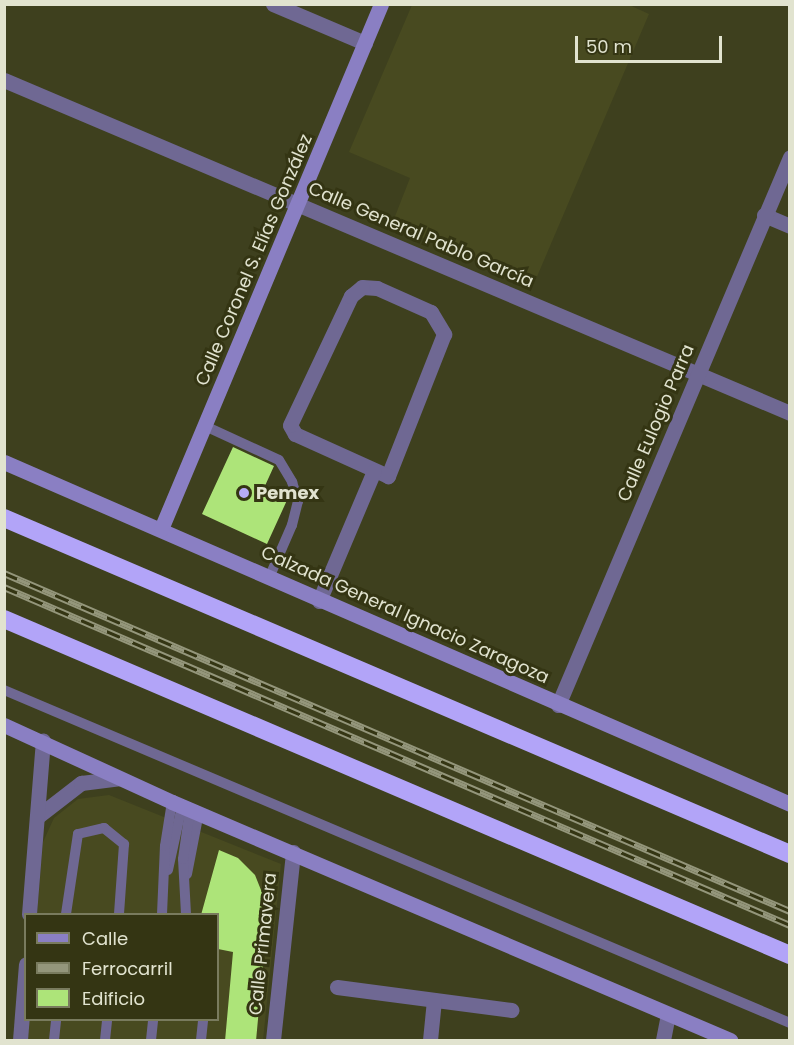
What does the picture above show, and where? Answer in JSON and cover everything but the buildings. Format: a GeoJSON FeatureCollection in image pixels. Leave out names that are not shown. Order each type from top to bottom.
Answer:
{"type":"FeatureCollection","features":[{"type":"Feature","properties":{"kind":"highway"},"geometry":{"type":"LineString","coordinates":[[4,518],[789,854]]}},
{"type":"Feature","properties":{"kind":"highway"},"geometry":{"type":"LineString","coordinates":[[4,619],[789,955]]}},
{"type":"Feature","properties":{"kind":"main road","name":"Calle Coronel S. Elías González"},"geometry":{"type":"LineString","coordinates":[[161,530],[299,205],[381,4]]}},
{"type":"Feature","properties":{"kind":"main road","name":"Calzada General Ignacio Zaragoza"},"geometry":{"type":"LineString","coordinates":[[4,462],[789,804]]}},
{"type":"Feature","properties":{"kind":"main road"},"geometry":{"type":"LineString","coordinates":[[4,724],[119,778],[730,1041]]}},
{"type":"Feature","properties":{"kind":"street"},"geometry":{"type":"LineString","coordinates":[[273,4],[365,43]]}},
{"type":"Feature","properties":{"kind":"street","name":"Calle General Pablo García"},"geometry":{"type":"LineString","coordinates":[[4,80],[789,413]]}},
{"type":"Feature","properties":{"kind":"street","name":"Calle Eulogio Parra"},"geometry":{"type":"LineString","coordinates":[[558,705],[789,157]]}},
{"type":"Feature","properties":{"kind":"street"},"geometry":{"type":"LineString","coordinates":[[764,216],[789,226]]}},
{"type":"Feature","properties":{"kind":"street"},"geometry":{"type":"LineString","coordinates":[[362,287],[377,288],[431,312],[444,334],[388,476],[374,471],[295,434],[290,425],[351,296],[362,287]]}},
{"type":"Feature","properties":{"kind":"street"},"geometry":{"type":"LineString","coordinates":[[319,601],[374,471]]}},
{"type":"Feature","properties":{"kind":"street"},"geometry":{"type":"LineString","coordinates":[[29,913],[43,741]]}},
{"type":"Feature","properties":{"kind":"street"},"geometry":{"type":"LineString","coordinates":[[37,818],[81,783],[119,778]]}},
{"type":"Feature","properties":{"kind":"street","name":"Calle Primavera"},"geometry":{"type":"LineString","coordinates":[[273,1041],[293,852]]}},
{"type":"Feature","properties":{"kind":"street"},"geometry":{"type":"LineString","coordinates":[[337,987],[511,1010]]}},
{"type":"Feature","properties":{"kind":"street"},"geometry":{"type":"LineString","coordinates":[[20,1041],[24,990]]}},
{"type":"Feature","properties":{"kind":"street"},"geometry":{"type":"LineString","coordinates":[[430,1041],[434,1000]]}},
{"type":"Feature","properties":{"kind":"street"},"geometry":{"type":"LineString","coordinates":[[663,1041],[668,1014]]}},
{"type":"Feature","properties":{"kind":"lane"},"geometry":{"type":"LineString","coordinates":[[205,426],[279,460],[292,482],[298,501],[269,578]]}},
{"type":"Feature","properties":{"kind":"lane"},"geometry":{"type":"LineString","coordinates":[[4,690],[789,1023]]}},
{"type":"Feature","properties":{"kind":"lane"},"geometry":{"type":"LineString","coordinates":[[162,913],[166,876],[165,846],[186,807]]}},
{"type":"Feature","properties":{"kind":"lane"},"geometry":{"type":"LineString","coordinates":[[186,807],[183,851],[186,913]]}},
{"type":"Feature","properties":{"kind":"lane"},"geometry":{"type":"LineString","coordinates":[[66,913],[78,834],[104,828],[124,844],[119,913]]}},
{"type":"Feature","properties":{"kind":"lane"},"geometry":{"type":"LineString","coordinates":[[54,1041],[56,1021]]}},
{"type":"Feature","properties":{"kind":"lane"},"geometry":{"type":"LineString","coordinates":[[105,1041],[107,1021]]}},
{"type":"Feature","properties":{"kind":"lane"},"geometry":{"type":"LineString","coordinates":[[151,1041],[153,1021]]}},
{"type":"Feature","properties":{"kind":"lane"},"geometry":{"type":"LineString","coordinates":[[201,1041],[203,1021]]}},
{"type":"Feature","properties":{"kind":"shaded area"},"geometry":{"type":"Polygon","coordinates":[[[627,4],[649,14],[533,286],[392,224],[410,178],[349,152],[412,5],[627,4]]]}},
{"type":"Feature","properties":{"kind":"shaded area"},"geometry":{"type":"Polygon","coordinates":[[[109,795],[281,864],[263,1040],[28,1040],[29,1021],[219,1021],[219,913],[37,913],[43,842],[54,818],[78,799],[109,795]]]}},
{"type":"Feature","properties":{"kind":"railway"},"geometry":{"type":"LineString","coordinates":[[4,573],[790,911]]}},
{"type":"Feature","properties":{"kind":"railway"},"geometry":{"type":"LineString","coordinates":[[4,587],[790,925]]}},
{"type":"Feature","properties":{"kind":"place","name":"Pemex"},"geometry":{"type":"Point","coordinates":[244,493]}}]}
